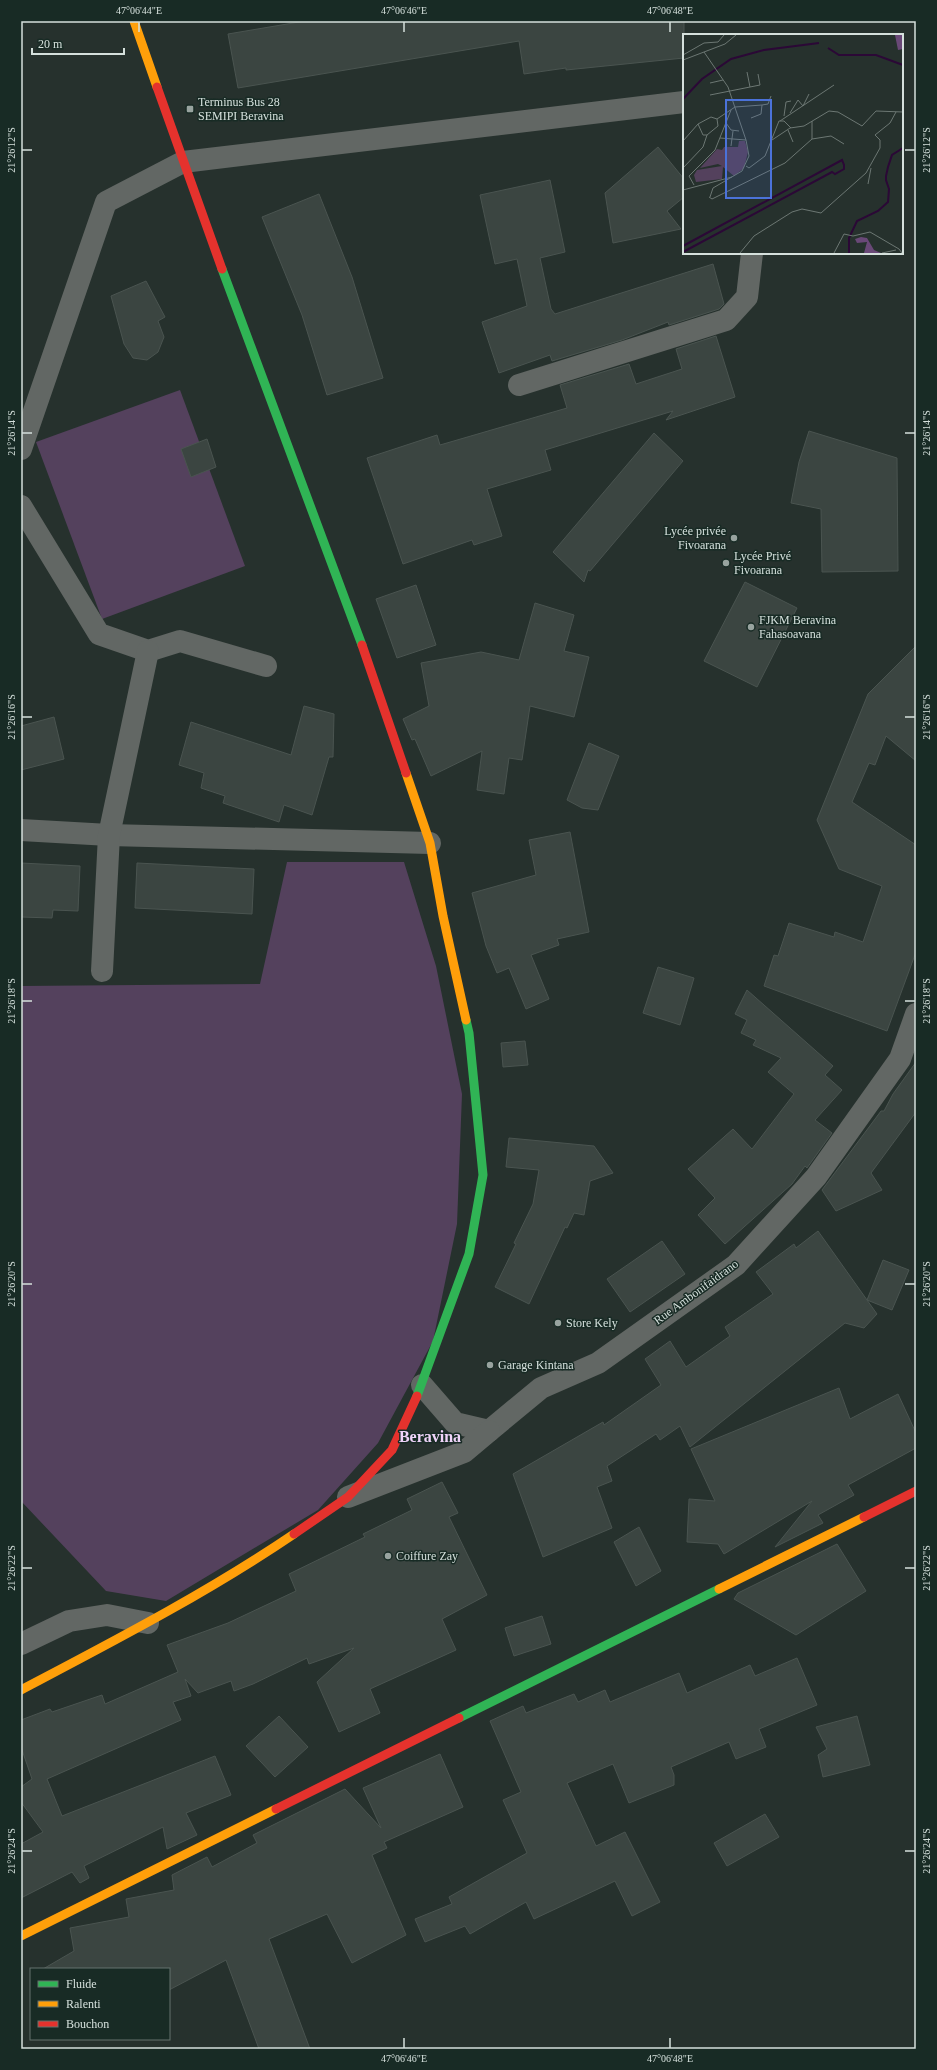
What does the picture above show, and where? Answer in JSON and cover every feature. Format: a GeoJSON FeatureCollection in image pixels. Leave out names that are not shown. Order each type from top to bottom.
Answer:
{"type":"FeatureCollection","features":[{"type":"Feature","properties":{"kind":"street"},"geometry":{"type":"LineString","coordinates":[[21,1690],[148,1623],[247,1566],[348,1497],[392,1450],[422,1385],[469,1254],[483,1174],[469,1033],[443,916],[430,843],[360,641],[183,162],[134,21]]}},
{"type":"Feature","properties":{"kind":"street"},"geometry":{"type":"LineString","coordinates":[[21,449],[106,202],[183,162],[683,102]]}},
{"type":"Feature","properties":{"kind":"street"},"geometry":{"type":"LineString","coordinates":[[519,385],[726,320],[747,297],[752,254]]}},
{"type":"Feature","properties":{"kind":"street"},"geometry":{"type":"LineString","coordinates":[[21,506],[99,634],[148,651],[180,641],[266,666]]}},
{"type":"Feature","properties":{"kind":"street"},"geometry":{"type":"LineString","coordinates":[[102,971],[109,836],[148,651]]}},
{"type":"Feature","properties":{"kind":"street"},"geometry":{"type":"LineString","coordinates":[[21,830],[109,836],[430,843]]}},
{"type":"Feature","properties":{"kind":"street","name":"Rue Ambonifaidrano"},"geometry":{"type":"LineString","coordinates":[[348,1497],[464,1452],[541,1388],[598,1363],[736,1265],[816,1176],[896,1065],[900,1059],[916,1014]]}},
{"type":"Feature","properties":{"kind":"street"},"geometry":{"type":"LineString","coordinates":[[422,1385],[455,1423],[489,1431]]}},
{"type":"Feature","properties":{"kind":"street"},"geometry":{"type":"LineString","coordinates":[[21,1936],[916,1491]]}},
{"type":"Feature","properties":{"kind":"street"},"geometry":{"type":"LineString","coordinates":[[21,1644],[69,1621],[107,1615],[148,1623]]}},
{"type":"Feature","properties":{"kind":"shaded area"},"geometry":{"type":"Polygon","coordinates":[[[180,390],[245,566],[102,619],[36,442],[180,390]]]}},
{"type":"Feature","properties":{"kind":"shaded area"},"geometry":{"type":"Polygon","coordinates":[[[287,862],[404,862],[436,966],[462,1094],[457,1224],[433,1341],[378,1443],[318,1510],[166,1601],[106,1591],[21,1501],[21,986],[260,984],[287,862]]]}},
{"type":"Feature","properties":{"kind":"building"},"geometry":{"type":"Polygon","coordinates":[[[305,21],[684,21],[683,58],[566,70],[566,68],[524,74],[519,41],[238,88],[228,34],[305,21]]]}},
{"type":"Feature","properties":{"kind":"building"},"geometry":{"type":"Polygon","coordinates":[[[658,147],[683,178],[683,198],[667,211],[681,229],[613,243],[605,193],[658,147]]]}},
{"type":"Feature","properties":{"kind":"building"},"geometry":{"type":"Polygon","coordinates":[[[550,180],[565,252],[540,258],[551,309],[555,314],[713,264],[724,304],[719,309],[669,325],[668,322],[622,340],[552,361],[550,355],[499,373],[482,322],[527,306],[517,259],[495,264],[480,195],[550,180]]]}},
{"type":"Feature","properties":{"kind":"building"},"geometry":{"type":"Polygon","coordinates":[[[319,194],[352,277],[383,378],[327,395],[302,315],[262,217],[319,194]]]}},
{"type":"Feature","properties":{"kind":"building"},"geometry":{"type":"Polygon","coordinates":[[[146,281],[165,317],[158,321],[164,337],[158,352],[147,360],[133,358],[124,344],[111,296],[146,281]]]}},
{"type":"Feature","properties":{"kind":"building"},"geometry":{"type":"Polygon","coordinates":[[[716,336],[735,397],[666,420],[673,411],[545,450],[551,470],[487,489],[502,536],[474,545],[472,540],[403,564],[367,458],[437,435],[440,445],[567,408],[560,385],[629,364],[636,384],[682,369],[676,349],[716,336]]]}},
{"type":"Feature","properties":{"kind":"building"},"geometry":{"type":"Polygon","coordinates":[[[809,431],[897,458],[898,571],[822,572],[821,509],[791,503],[799,462],[809,431]]]}},
{"type":"Feature","properties":{"kind":"building"},"geometry":{"type":"Polygon","coordinates":[[[654,433],[683,461],[590,571],[588,570],[584,582],[553,552],[654,433]]]}},
{"type":"Feature","properties":{"kind":"building"},"geometry":{"type":"Polygon","coordinates":[[[207,439],[216,467],[191,477],[181,449],[207,439]]]}},
{"type":"Feature","properties":{"kind":"building"},"geometry":{"type":"Polygon","coordinates":[[[745,582],[797,608],[757,687],[704,661],[745,582]]]}},
{"type":"Feature","properties":{"kind":"building"},"geometry":{"type":"Polygon","coordinates":[[[416,585],[436,645],[397,658],[376,599],[416,585]]]}},
{"type":"Feature","properties":{"kind":"building"},"geometry":{"type":"Polygon","coordinates":[[[535,603],[574,615],[564,651],[589,657],[574,717],[530,706],[522,760],[509,758],[504,794],[477,790],[482,751],[431,776],[415,739],[412,740],[403,719],[429,706],[421,663],[481,652],[519,660],[535,603]]]}},
{"type":"Feature","properties":{"kind":"building"},"geometry":{"type":"Polygon","coordinates":[[[916,646],[916,761],[886,736],[875,765],[869,763],[852,802],[916,845],[916,952],[887,1031],[764,986],[774,955],[778,956],[789,923],[834,937],[835,932],[863,942],[882,886],[839,869],[817,820],[868,694],[916,646]]]}},
{"type":"Feature","properties":{"kind":"building"},"geometry":{"type":"Polygon","coordinates":[[[304,706],[334,714],[333,757],[329,757],[312,815],[284,805],[279,822],[223,803],[225,796],[201,788],[204,773],[179,765],[191,722],[291,755],[304,706]]]}},
{"type":"Feature","properties":{"kind":"building"},"geometry":{"type":"Polygon","coordinates":[[[54,717],[64,759],[21,770],[21,726],[54,717]]]}},
{"type":"Feature","properties":{"kind":"building"},"geometry":{"type":"Polygon","coordinates":[[[589,743],[619,756],[598,810],[582,808],[567,800],[589,743]]]}},
{"type":"Feature","properties":{"kind":"building"},"geometry":{"type":"Polygon","coordinates":[[[570,832],[589,932],[557,939],[559,945],[531,955],[549,999],[526,1009],[509,968],[497,973],[486,946],[472,893],[536,875],[529,840],[570,832]]]}},
{"type":"Feature","properties":{"kind":"building"},"geometry":{"type":"Polygon","coordinates":[[[21,863],[80,866],[78,911],[53,910],[52,918],[21,917],[21,863]]]}},
{"type":"Feature","properties":{"kind":"building"},"geometry":{"type":"Polygon","coordinates":[[[137,863],[254,869],[252,914],[135,908],[137,863]]]}},
{"type":"Feature","properties":{"kind":"building"},"geometry":{"type":"Polygon","coordinates":[[[658,967],[694,978],[680,1025],[643,1013],[658,967]]]}},
{"type":"Feature","properties":{"kind":"building"},"geometry":{"type":"Polygon","coordinates":[[[747,990],[833,1066],[825,1075],[842,1090],[815,1120],[832,1133],[807,1168],[805,1166],[792,1184],[725,1244],[698,1215],[715,1198],[688,1169],[733,1129],[752,1149],[794,1094],[768,1072],[781,1058],[753,1045],[756,1040],[741,1033],[747,1020],[735,1014],[747,990]]]}},
{"type":"Feature","properties":{"kind":"building"},"geometry":{"type":"Polygon","coordinates":[[[525,1041],[528,1065],[503,1067],[501,1043],[525,1041]]]}},
{"type":"Feature","properties":{"kind":"building"},"geometry":{"type":"Polygon","coordinates":[[[916,1062],[916,1112],[871,1173],[882,1190],[836,1211],[822,1190],[881,1111],[884,1111],[893,1094],[916,1062]]]}},
{"type":"Feature","properties":{"kind":"building"},"geometry":{"type":"Polygon","coordinates":[[[509,1138],[594,1146],[613,1173],[590,1181],[584,1215],[574,1213],[567,1228],[565,1227],[529,1304],[495,1287],[533,1204],[539,1170],[506,1167],[509,1138]]]}},
{"type":"Feature","properties":{"kind":"building"},"geometry":{"type":"Polygon","coordinates":[[[818,1231],[877,1314],[864,1328],[845,1323],[690,1447],[680,1426],[660,1440],[656,1434],[607,1466],[612,1481],[597,1487],[612,1528],[543,1557],[513,1474],[603,1422],[604,1425],[661,1385],[645,1359],[670,1341],[686,1367],[730,1336],[725,1327],[773,1294],[756,1272],[794,1244],[796,1248],[818,1231]]]}},
{"type":"Feature","properties":{"kind":"building"},"geometry":{"type":"Polygon","coordinates":[[[662,1241],[685,1274],[630,1312],[607,1279],[662,1241]]]}},
{"type":"Feature","properties":{"kind":"building"},"geometry":{"type":"Polygon","coordinates":[[[883,1260],[909,1270],[892,1310],[867,1300],[883,1260]]]}},
{"type":"Feature","properties":{"kind":"building"},"geometry":{"type":"Polygon","coordinates":[[[839,1388],[850,1419],[898,1394],[916,1433],[916,1448],[848,1485],[854,1495],[818,1515],[823,1523],[775,1547],[812,1501],[724,1554],[718,1544],[687,1542],[689,1499],[715,1501],[691,1449],[839,1388]]]}},
{"type":"Feature","properties":{"kind":"building"},"geometry":{"type":"Polygon","coordinates":[[[442,1482],[458,1513],[449,1517],[487,1595],[442,1619],[456,1650],[370,1689],[380,1713],[339,1732],[317,1682],[354,1648],[309,1664],[307,1658],[253,1684],[234,1691],[231,1681],[198,1693],[185,1679],[191,1696],[173,1702],[181,1720],[47,1779],[62,1816],[215,1756],[231,1795],[186,1813],[197,1835],[167,1849],[163,1827],[84,1866],[89,1878],[80,1883],[72,1872],[21,1898],[21,1844],[43,1832],[21,1802],[21,1787],[32,1779],[21,1747],[21,1720],[50,1709],[52,1712],[102,1695],[105,1704],[178,1672],[167,1645],[228,1623],[296,1591],[289,1574],[365,1537],[363,1534],[412,1510],[407,1499],[442,1482]]]}},
{"type":"Feature","properties":{"kind":"building"},"geometry":{"type":"Polygon","coordinates":[[[639,1527],[661,1571],[636,1586],[614,1542],[639,1527]]]}},
{"type":"Feature","properties":{"kind":"building"},"geometry":{"type":"Polygon","coordinates":[[[837,1544],[866,1591],[796,1635],[734,1599],[738,1593],[837,1544]]]}},
{"type":"Feature","properties":{"kind":"building"},"geometry":{"type":"Polygon","coordinates":[[[542,1616],[551,1644],[514,1656],[505,1628],[542,1616]]]}},
{"type":"Feature","properties":{"kind":"building"},"geometry":{"type":"Polygon","coordinates":[[[797,1658],[817,1705],[759,1729],[766,1747],[736,1759],[729,1742],[671,1767],[674,1775],[674,1785],[629,1803],[613,1764],[567,1783],[596,1846],[625,1832],[660,1902],[632,1916],[615,1881],[534,1919],[526,1902],[470,1934],[465,1926],[425,1942],[415,1919],[452,1904],[449,1897],[527,1853],[503,1800],[521,1792],[490,1721],[523,1706],[526,1713],[574,1694],[578,1702],[605,1690],[610,1702],[679,1673],[687,1693],[750,1665],[755,1676],[797,1658]]]}},
{"type":"Feature","properties":{"kind":"building"},"geometry":{"type":"Polygon","coordinates":[[[279,1716],[308,1747],[275,1777],[246,1746],[279,1716]]]}},
{"type":"Feature","properties":{"kind":"building"},"geometry":{"type":"Polygon","coordinates":[[[857,1716],[870,1765],[823,1777],[818,1755],[827,1749],[816,1727],[857,1716]]]}},
{"type":"Feature","properties":{"kind":"building"},"geometry":{"type":"Polygon","coordinates":[[[440,1754],[463,1807],[384,1842],[387,1848],[372,1855],[406,1935],[352,1963],[327,1914],[269,1939],[310,2049],[259,2049],[226,1960],[170,1989],[170,1968],[45,1968],[74,1951],[70,1928],[129,1917],[126,1899],[174,1890],[172,1875],[207,1857],[212,1867],[257,1843],[253,1835],[345,1789],[381,1828],[363,1788],[440,1754]]]}},
{"type":"Feature","properties":{"kind":"building"},"geometry":{"type":"Polygon","coordinates":[[[765,1814],[779,1837],[727,1866],[714,1843],[765,1814]]]}},
{"type":"Feature","properties":{"kind":"traffic: fast"},"geometry":{"type":"LineString","coordinates":[[222,269],[362,645]]}},
{"type":"Feature","properties":{"kind":"traffic: fast"},"geometry":{"type":"LineString","coordinates":[[417,1396],[469,1254],[483,1175],[469,1033],[466,1020]]}},
{"type":"Feature","properties":{"kind":"traffic: fast"},"geometry":{"type":"LineString","coordinates":[[459,1718],[719,1589]]}},
{"type":"Feature","properties":{"kind":"traffic: slow"},"geometry":{"type":"LineString","coordinates":[[134,21],[157,87]]}},
{"type":"Feature","properties":{"kind":"traffic: slow"},"geometry":{"type":"LineString","coordinates":[[406,773],[430,843],[443,916],[466,1020]]}},
{"type":"Feature","properties":{"kind":"traffic: slow"},"geometry":{"type":"LineString","coordinates":[[719,1589],[864,1517]]}},
{"type":"Feature","properties":{"kind":"traffic: slow"},"geometry":{"type":"LineString","coordinates":[[21,1690],[125,1635],[194,1596],[261,1556],[294,1534]]}},
{"type":"Feature","properties":{"kind":"traffic: slow"},"geometry":{"type":"LineString","coordinates":[[21,1936],[276,1809]]}},
{"type":"Feature","properties":{"kind":"traffic: jam"},"geometry":{"type":"LineString","coordinates":[[157,87],[222,269]]}},
{"type":"Feature","properties":{"kind":"traffic: jam"},"geometry":{"type":"LineString","coordinates":[[362,645],[406,773]]}},
{"type":"Feature","properties":{"kind":"traffic: jam"},"geometry":{"type":"LineString","coordinates":[[294,1534],[348,1497],[392,1450],[417,1396]]}},
{"type":"Feature","properties":{"kind":"traffic: jam"},"geometry":{"type":"LineString","coordinates":[[864,1517],[916,1491]]}},
{"type":"Feature","properties":{"kind":"traffic: jam"},"geometry":{"type":"LineString","coordinates":[[276,1809],[459,1718]]}},
{"type":"Feature","properties":{"kind":"place","name":"Terminus Bus 28 SEMIPI Beravina"},"geometry":{"type":"Point","coordinates":[190,109]}},
{"type":"Feature","properties":{"kind":"place","name":"Lycée privée Fivoarana"},"geometry":{"type":"Point","coordinates":[734,538]}},
{"type":"Feature","properties":{"kind":"place","name":"Lycée Privé Fivoarana"},"geometry":{"type":"Point","coordinates":[726,563]}},
{"type":"Feature","properties":{"kind":"place","name":"FJKM Beravina Fahasoavana"},"geometry":{"type":"Point","coordinates":[751,627]}},
{"type":"Feature","properties":{"kind":"place","name":"Store Kely"},"geometry":{"type":"Point","coordinates":[558,1323]}},
{"type":"Feature","properties":{"kind":"place","name":"Garage Kintana"},"geometry":{"type":"Point","coordinates":[490,1365]}},
{"type":"Feature","properties":{"kind":"place","name":"Coiffure Zay"},"geometry":{"type":"Point","coordinates":[388,1556]}},
{"type":"Feature","properties":{"kind":"district","name":"Beravina"},"geometry":{"type":"Point","coordinates":[430,1436]}}]}
